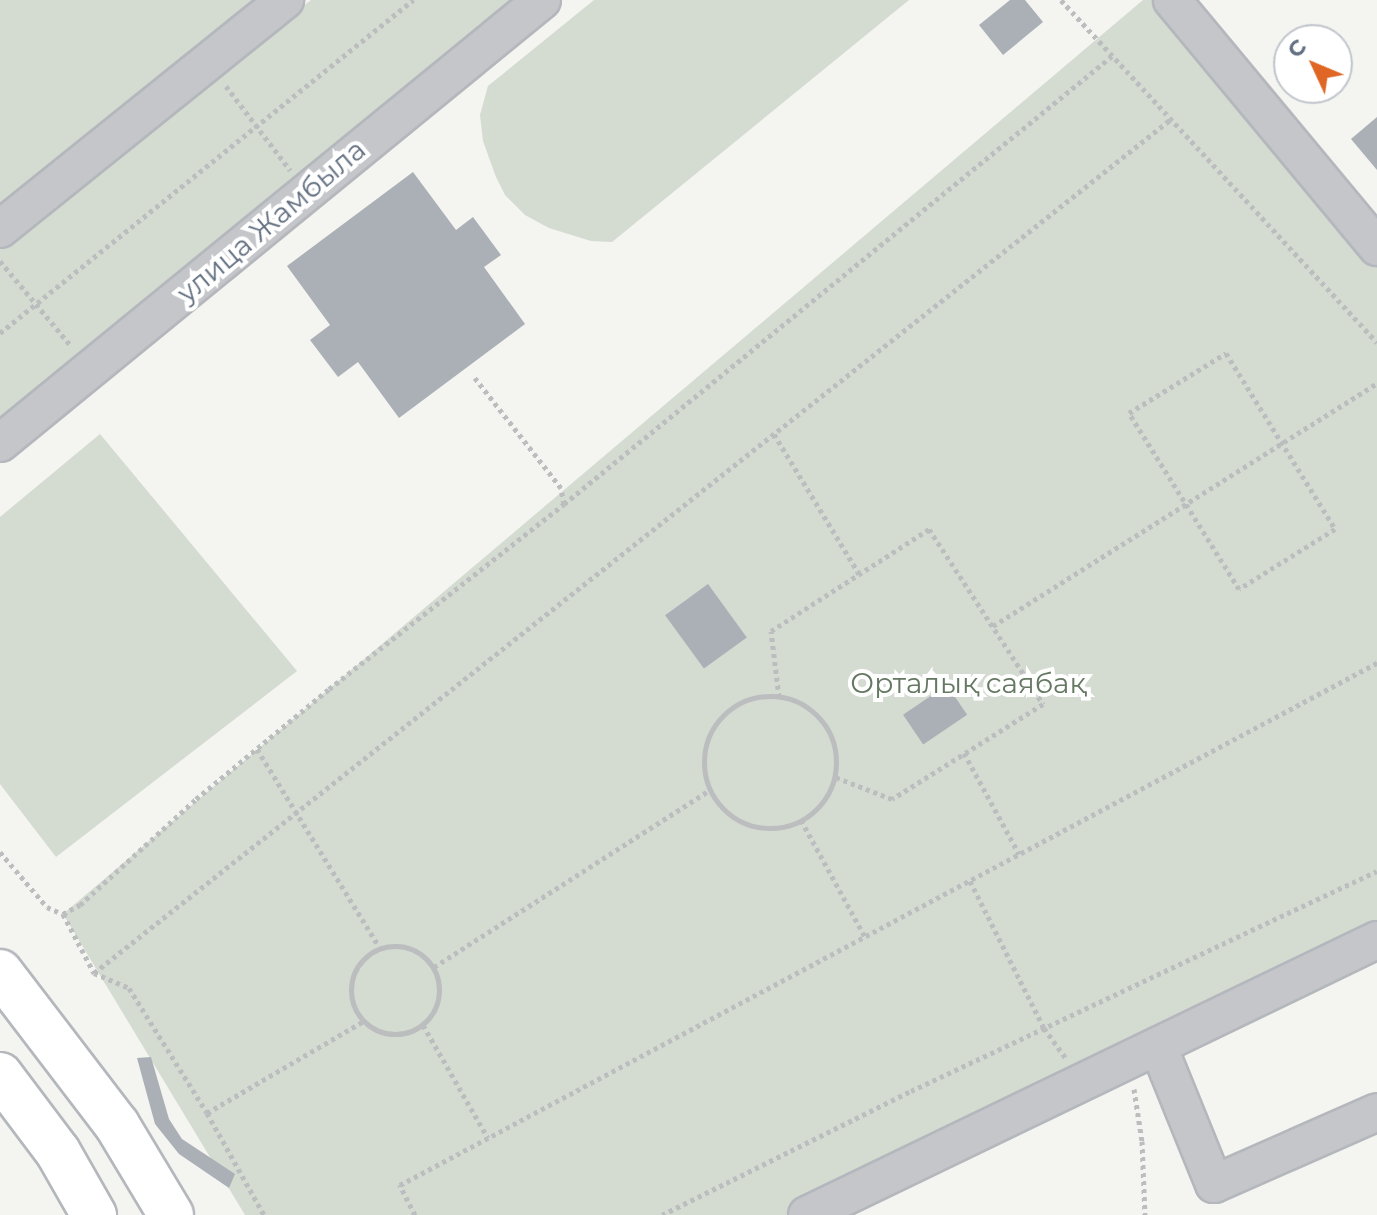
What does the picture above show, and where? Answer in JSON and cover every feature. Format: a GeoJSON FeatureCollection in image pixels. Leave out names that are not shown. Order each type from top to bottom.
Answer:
{"type":"FeatureCollection","features":[{"type":"Feature","properties":{"kind":"main road"},"geometry":{"type":"LineString","coordinates":[[0,972],[117,1125],[171,1215]]}},
{"type":"Feature","properties":{"kind":"main road"},"geometry":{"type":"LineString","coordinates":[[0,1075],[58,1152],[94,1215]]}},
{"type":"Feature","properties":{"kind":"street"},"geometry":{"type":"LineString","coordinates":[[0,229],[285,0]]}},
{"type":"Feature","properties":{"kind":"street","name":"улица Жамбыла"},"geometry":{"type":"LineString","coordinates":[[0,443],[542,0]]}},
{"type":"Feature","properties":{"kind":"street"},"geometry":{"type":"LineString","coordinates":[[1172,0],[1377,247]]}},
{"type":"Feature","properties":{"kind":"street"},"geometry":{"type":"LineString","coordinates":[[807,1215],[1377,940]]}},
{"type":"Feature","properties":{"kind":"street"},"geometry":{"type":"LineString","coordinates":[[1144,1052],[1214,1184],[1377,1112]]}},
{"type":"Feature","properties":{"kind":"path"},"geometry":{"type":"LineString","coordinates":[[0,333],[413,0]]}},
{"type":"Feature","properties":{"kind":"path"},"geometry":{"type":"LineString","coordinates":[[1061,0],[1377,342]]}},
{"type":"Feature","properties":{"kind":"path"},"geometry":{"type":"LineString","coordinates":[[63,914],[80,905],[196,799],[257,749],[564,504],[1112,56]]}},
{"type":"Feature","properties":{"kind":"path"},"geometry":{"type":"LineString","coordinates":[[224,84],[298,181]]}},
{"type":"Feature","properties":{"kind":"path"},"geometry":{"type":"LineString","coordinates":[[94,973],[1170,120]]}},
{"type":"Feature","properties":{"kind":"path"},"geometry":{"type":"LineString","coordinates":[[0,261],[74,348]]}},
{"type":"Feature","properties":{"kind":"path"},"geometry":{"type":"LineString","coordinates":[[1226,353],[1282,443],[1335,529],[1239,589],[1129,413],[1226,353]]}},
{"type":"Feature","properties":{"kind":"path"},"geometry":{"type":"LineString","coordinates":[[475,378],[561,488],[564,504]]}},
{"type":"Feature","properties":{"kind":"path"},"geometry":{"type":"LineString","coordinates":[[993,626],[1377,383]]}},
{"type":"Feature","properties":{"kind":"path"},"geometry":{"type":"LineString","coordinates":[[774,434],[859,574]]}},
{"type":"Feature","properties":{"kind":"path"},"geometry":{"type":"LineString","coordinates":[[779,697],[771,631],[929,529],[1043,704],[892,799],[835,777]]}},
{"type":"Feature","properties":{"kind":"path"},"geometry":{"type":"LineString","coordinates":[[415,1215],[400,1185],[1377,663]]}},
{"type":"Feature","properties":{"kind":"path"},"geometry":{"type":"LineString","coordinates":[[765,697],[779,697],[807,708],[827,729],[836,760],[835,777],[820,805],[801,820],[777,828],[745,824],[725,810],[710,790],[704,757],[715,726],[736,706],[765,697]]}},
{"type":"Feature","properties":{"kind":"path"},"geometry":{"type":"LineString","coordinates":[[257,749],[380,948]]}},
{"type":"Feature","properties":{"kind":"path"},"geometry":{"type":"LineString","coordinates":[[964,753],[1020,854]]}},
{"type":"Feature","properties":{"kind":"path"},"geometry":{"type":"LineString","coordinates":[[434,967],[710,790]]}},
{"type":"Feature","properties":{"kind":"path"},"geometry":{"type":"LineString","coordinates":[[801,820],[865,937]]}},
{"type":"Feature","properties":{"kind":"path"},"geometry":{"type":"LineString","coordinates":[[0,852],[47,907],[63,914],[94,973],[129,988],[207,1113],[264,1215]]}},
{"type":"Feature","properties":{"kind":"path"},"geometry":{"type":"LineString","coordinates":[[662,1215],[1044,1028],[1377,871]]}},
{"type":"Feature","properties":{"kind":"path"},"geometry":{"type":"LineString","coordinates":[[970,881],[1044,1028],[1083,1082]]}},
{"type":"Feature","properties":{"kind":"path"},"geometry":{"type":"LineString","coordinates":[[392,945],[416,950],[434,967],[440,992],[432,1016],[423,1025],[399,1034],[374,1029],[364,1021],[352,999],[354,974],[360,963],[380,948],[392,945]]}},
{"type":"Feature","properties":{"kind":"path"},"geometry":{"type":"LineString","coordinates":[[207,1113],[364,1021]]}},
{"type":"Feature","properties":{"kind":"path"},"geometry":{"type":"LineString","coordinates":[[423,1025],[488,1138]]}},
{"type":"Feature","properties":{"kind":"path"},"geometry":{"type":"LineString","coordinates":[[1144,1052],[1142,1141],[1145,1215]]}},
{"type":"Feature","properties":{"kind":"green space"},"geometry":{"type":"Polygon","coordinates":[[[0,0],[262,0],[0,207],[0,0]]]}},
{"type":"Feature","properties":{"kind":"green space"},"geometry":{"type":"Polygon","coordinates":[[[311,0],[515,0],[0,424],[0,249],[311,0]]]}},
{"type":"Feature","properties":{"kind":"green space"},"geometry":{"type":"Polygon","coordinates":[[[594,0],[909,0],[612,242],[591,241],[549,228],[525,215],[505,195],[496,177],[483,141],[480,115],[488,86],[594,0]]]}},
{"type":"Feature","properties":{"kind":"green space","name":"Орталық саябақ"},"geometry":{"type":"Polygon","coordinates":[[[1143,0],[1172,0],[1377,247],[1377,940],[807,1215],[245,1215],[63,914],[1143,0]]]}},
{"type":"Feature","properties":{"kind":"green space"},"geometry":{"type":"Polygon","coordinates":[[[100,434],[297,671],[56,857],[0,784],[0,517],[100,434]]]}},
{"type":"Feature","properties":{"kind":"building"},"geometry":{"type":"Polygon","coordinates":[[[1010,0],[1025,0],[1043,22],[1003,55],[979,25],[1010,0]]]}},
{"type":"Feature","properties":{"kind":"building"},"geometry":{"type":"Polygon","coordinates":[[[1377,117],[1377,170],[1351,139],[1377,117]]]}},
{"type":"Feature","properties":{"kind":"building"},"geometry":{"type":"Polygon","coordinates":[[[413,172],[456,230],[473,217],[501,255],[484,267],[525,324],[399,418],[358,362],[338,377],[310,340],[330,325],[287,266],[413,172]]]}},
{"type":"Feature","properties":{"kind":"building"},"geometry":{"type":"Polygon","coordinates":[[[708,584],[747,637],[704,669],[665,615],[708,584]]]}},
{"type":"Feature","properties":{"kind":"building"},"geometry":{"type":"Polygon","coordinates":[[[947,685],[967,715],[923,744],[903,715],[947,685]]]}},
{"type":"Feature","properties":{"kind":"building"},"geometry":{"type":"Polygon","coordinates":[[[151,1057],[169,1119],[182,1139],[235,1174],[229,1188],[179,1154],[155,1124],[137,1058],[151,1057]]]}}]}
